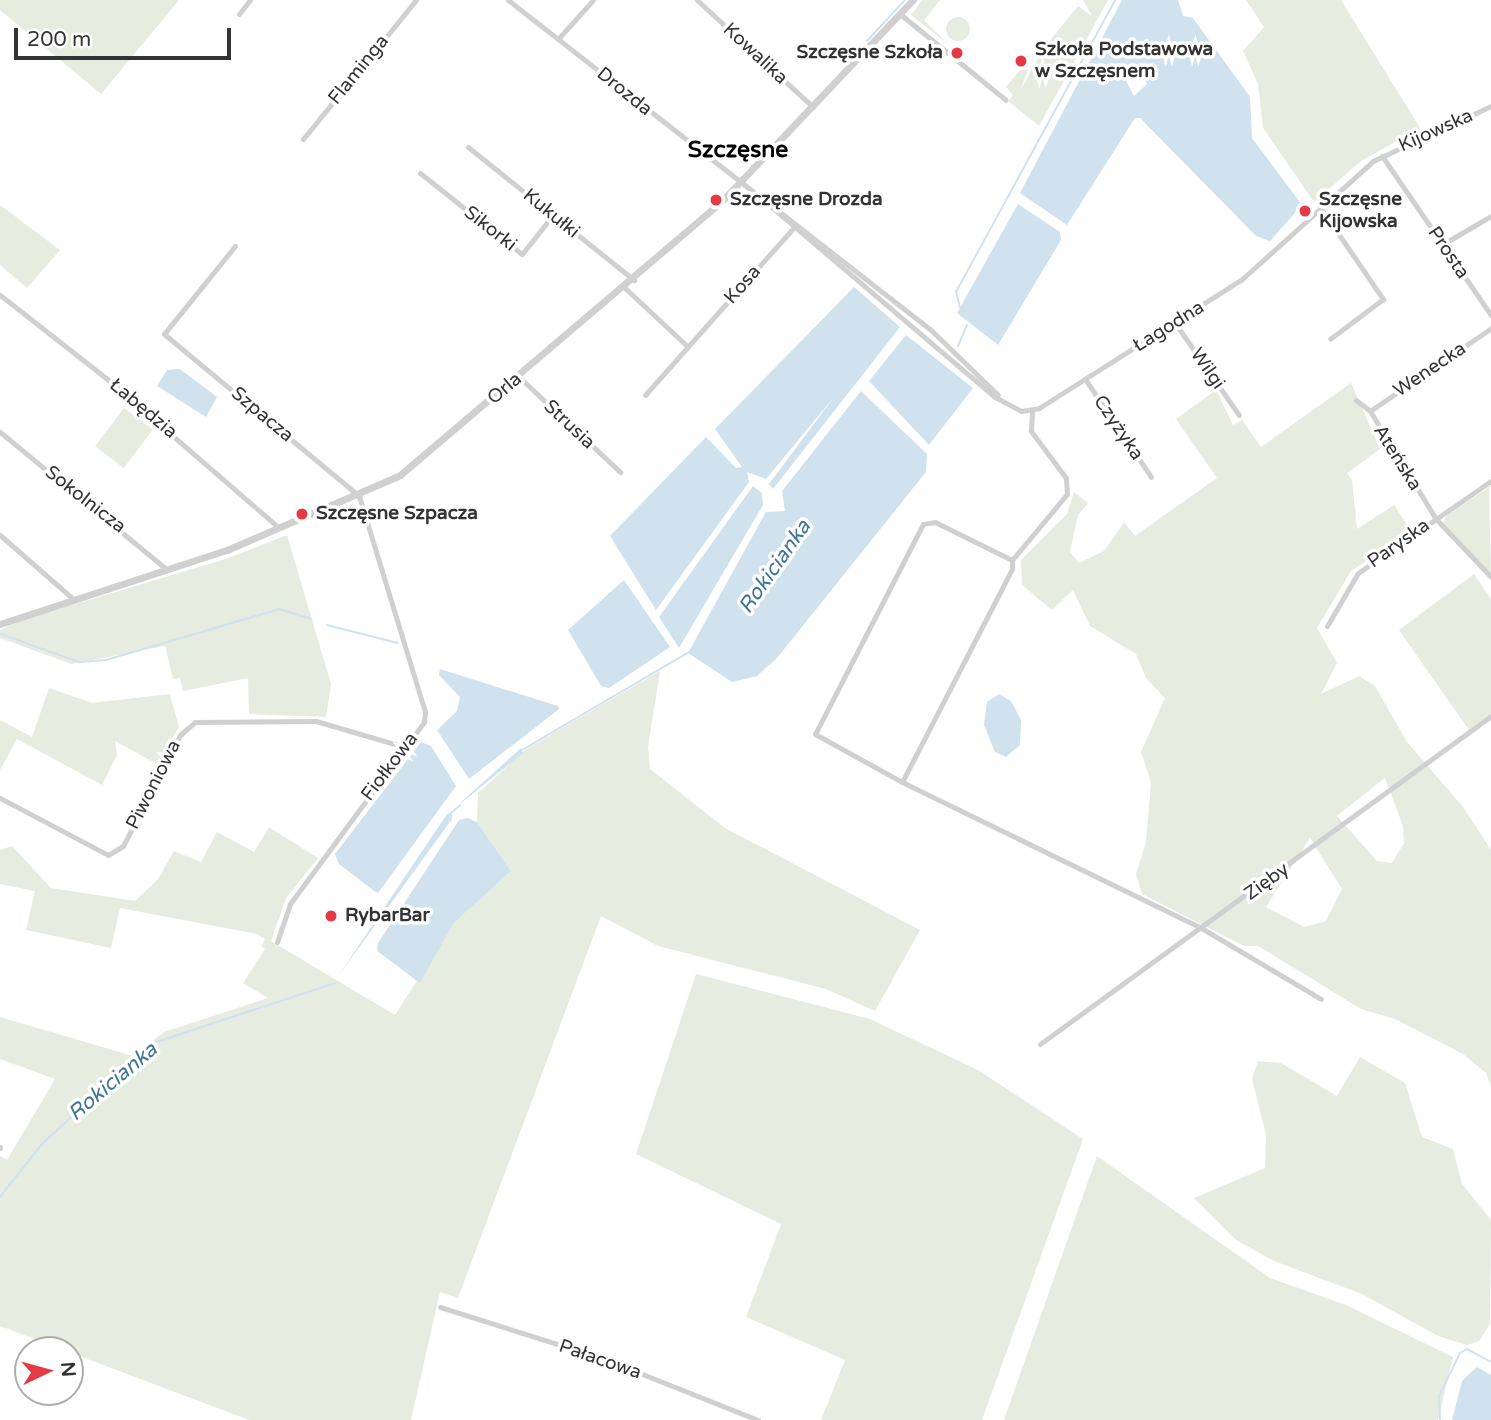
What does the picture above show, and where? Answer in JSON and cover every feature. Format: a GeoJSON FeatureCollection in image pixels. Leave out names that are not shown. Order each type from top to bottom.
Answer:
{"type":"FeatureCollection","features":[{"type":"Feature","properties":{"kind":"street"},"geometry":{"type":"LineString","coordinates":[[239,15],[250,0]]}},
{"type":"Feature","properties":{"kind":"street","name":"Flaminga"},"geometry":{"type":"LineString","coordinates":[[303,139],[416,0]]}},
{"type":"Feature","properties":{"kind":"street","name":"Drozda"},"geometry":{"type":"LineString","coordinates":[[508,0],[740,184]]}},
{"type":"Feature","properties":{"kind":"street"},"geometry":{"type":"LineString","coordinates":[[558,39],[593,0]]}},
{"type":"Feature","properties":{"kind":"street","name":"Kowalika"},"geometry":{"type":"LineString","coordinates":[[697,0],[813,107]]}},
{"type":"Feature","properties":{"kind":"street","name":"Orla"},"geometry":{"type":"LineString","coordinates":[[2,620],[166,569],[280,529],[359,496],[416,464],[625,288],[740,184],[913,0]]}},
{"type":"Feature","properties":{"kind":"street"},"geometry":{"type":"LineString","coordinates":[[900,14],[1006,100]]}},
{"type":"Feature","properties":{"kind":"street","name":"Kijowska"},"geometry":{"type":"LineString","coordinates":[[1382,156],[1491,106]]}},
{"type":"Feature","properties":{"kind":"street","name":"Kukułki"},"geometry":{"type":"LineString","coordinates":[[468,147],[634,280]]}},
{"type":"Feature","properties":{"kind":"street","name":"Łagodna"},"geometry":{"type":"LineString","coordinates":[[1032,410],[1175,323],[1256,269],[1320,207],[1382,156]]}},
{"type":"Feature","properties":{"kind":"street","name":"Prosta"},"geometry":{"type":"LineString","coordinates":[[1382,156],[1491,315]]}},
{"type":"Feature","properties":{"kind":"street","name":"Sikorki"},"geometry":{"type":"LineString","coordinates":[[420,173],[522,254],[552,216]]}},
{"type":"Feature","properties":{"kind":"street"},"geometry":{"type":"LineString","coordinates":[[740,184],[795,225],[1001,401],[1032,410],[1031,431],[1066,478],[1067,494],[1012,560],[1012,569],[902,782]]}},
{"type":"Feature","properties":{"kind":"street"},"geometry":{"type":"LineString","coordinates":[[1320,207],[1383,299],[1330,339]]}},
{"type":"Feature","properties":{"kind":"street"},"geometry":{"type":"LineString","coordinates":[[1443,244],[1491,216]]}},
{"type":"Feature","properties":{"kind":"street","name":"Kosa"},"geometry":{"type":"LineString","coordinates":[[645,395],[795,225]]}},
{"type":"Feature","properties":{"kind":"street","name":"Szpacza"},"geometry":{"type":"LineString","coordinates":[[235,246],[164,334],[359,496]]}},
{"type":"Feature","properties":{"kind":"street"},"geometry":{"type":"LineString","coordinates":[[625,288],[688,347]]}},
{"type":"Feature","properties":{"kind":"street","name":"Łabędzia"},"geometry":{"type":"LineString","coordinates":[[0,295],[106,378],[280,529]]}},
{"type":"Feature","properties":{"kind":"street","name":"Wilgi"},"geometry":{"type":"LineString","coordinates":[[1175,323],[1239,415]]}},
{"type":"Feature","properties":{"kind":"street","name":"Wenecka"},"geometry":{"type":"LineString","coordinates":[[1370,411],[1491,328]]}},
{"type":"Feature","properties":{"kind":"street","name":"Strusia"},"geometry":{"type":"LineString","coordinates":[[519,377],[620,472]]}},
{"type":"Feature","properties":{"kind":"street","name":"Czyżyka"},"geometry":{"type":"LineString","coordinates":[[1085,379],[1151,477]]}},
{"type":"Feature","properties":{"kind":"street","name":"Ateńska"},"geometry":{"type":"LineString","coordinates":[[1356,400],[1370,411],[1436,519],[1491,577]]}},
{"type":"Feature","properties":{"kind":"street","name":"Sokolnicza"},"geometry":{"type":"LineString","coordinates":[[0,432],[166,569]]}},
{"type":"Feature","properties":{"kind":"street","name":"Paryska"},"geometry":{"type":"LineString","coordinates":[[1327,626],[1358,573],[1491,481]]}},
{"type":"Feature","properties":{"kind":"street","name":"Fiołkowa"},"geometry":{"type":"LineString","coordinates":[[277,942],[290,904],[424,722],[425,712],[359,496]]}},
{"type":"Feature","properties":{"kind":"street"},"geometry":{"type":"LineString","coordinates":[[1012,560],[935,522],[923,524],[815,734],[902,782],[1203,929],[1321,999]]}},
{"type":"Feature","properties":{"kind":"street"},"geometry":{"type":"LineString","coordinates":[[0,535],[72,598]]}},
{"type":"Feature","properties":{"kind":"street","name":"Zięby"},"geometry":{"type":"LineString","coordinates":[[1040,1044],[1203,929],[1491,716]]}},
{"type":"Feature","properties":{"kind":"street","name":"Piwoniowa"},"geometry":{"type":"LineString","coordinates":[[0,798],[108,855],[122,846],[180,735],[195,722],[316,721],[405,747]]}},
{"type":"Feature","properties":{"kind":"street","name":"Pałacowa"},"geometry":{"type":"LineString","coordinates":[[440,1307],[603,1359],[758,1420]]}},
{"type":"Feature","properties":{"kind":"shaded area"},"geometry":{"type":"Polygon","coordinates":[[[0,0],[179,0],[101,94],[0,10],[0,0]]]}},
{"type":"Feature","properties":{"kind":"shaded area"},"geometry":{"type":"Polygon","coordinates":[[[922,0],[940,0],[924,20],[949,45],[911,15],[922,0]]]}},
{"type":"Feature","properties":{"kind":"shaded area"},"geometry":{"type":"Polygon","coordinates":[[[1083,0],[1108,0],[1039,126],[1008,101],[1013,95],[1006,87],[1023,66],[1028,70],[1020,91],[1043,49],[1078,6],[1092,16],[1083,0]]]}},
{"type":"Feature","properties":{"kind":"shaded area"},"geometry":{"type":"Polygon","coordinates":[[[1246,0],[1341,0],[1420,128],[1361,161],[1314,202],[1263,128],[1258,84],[1243,51],[1264,27],[1246,0]]]}},
{"type":"Feature","properties":{"kind":"shaded area"},"geometry":{"type":"Polygon","coordinates":[[[958,17],[967,20],[970,29],[967,38],[958,41],[949,38],[946,29],[949,20],[958,17]]]}},
{"type":"Feature","properties":{"kind":"shaded area"},"geometry":{"type":"Polygon","coordinates":[[[0,205],[60,250],[27,288],[0,265],[0,205]]]}},
{"type":"Feature","properties":{"kind":"shaded area"},"geometry":{"type":"Polygon","coordinates":[[[1351,383],[1380,449],[1347,473],[1352,480],[1357,529],[1394,505],[1411,531],[1351,571],[1317,628],[1337,663],[1321,694],[1359,676],[1375,686],[1407,742],[1463,807],[1491,850],[1491,1087],[1486,1073],[1463,1054],[1395,1019],[1361,1009],[1258,946],[1244,946],[1142,894],[1136,874],[1146,842],[1151,782],[1141,752],[1165,698],[1146,678],[1136,654],[1090,626],[1073,590],[1052,610],[1022,585],[1021,560],[1067,514],[1074,492],[1088,503],[1078,515],[1070,552],[1079,563],[1104,551],[1124,522],[1135,536],[1217,478],[1176,419],[1216,390],[1233,425],[1242,420],[1261,447],[1351,383]],[[1385,778],[1337,816],[1377,861],[1392,863],[1404,843],[1403,826],[1385,778]],[[1310,838],[1266,907],[1304,927],[1326,921],[1342,889],[1310,838]]]}},
{"type":"Feature","properties":{"kind":"shaded area"},"geometry":{"type":"Polygon","coordinates":[[[124,408],[153,430],[124,468],[95,446],[124,408]]]}},
{"type":"Feature","properties":{"kind":"shaded area"},"geometry":{"type":"Polygon","coordinates":[[[1491,486],[1491,574],[1442,526],[1446,516],[1491,486]]]}},
{"type":"Feature","properties":{"kind":"shaded area"},"geometry":{"type":"Polygon","coordinates":[[[287,535],[331,684],[326,717],[249,714],[248,678],[183,691],[180,678],[173,679],[165,646],[71,664],[0,638],[0,630],[22,620],[229,558],[287,535]]]}},
{"type":"Feature","properties":{"kind":"shaded area"},"geometry":{"type":"Polygon","coordinates":[[[1474,574],[1491,599],[1491,714],[1469,730],[1399,630],[1474,574]]]}},
{"type":"Feature","properties":{"kind":"shaded area"},"geometry":{"type":"Polygon","coordinates":[[[660,671],[648,747],[650,769],[725,828],[920,930],[875,1011],[826,989],[658,946],[601,916],[458,1298],[440,1292],[411,1420],[249,1420],[84,1358],[84,1336],[26,1336],[0,1326],[0,1156],[7,1160],[55,1079],[0,1059],[0,1017],[133,1056],[164,1032],[268,998],[243,983],[265,949],[261,946],[265,939],[257,934],[120,908],[111,948],[26,930],[35,891],[0,884],[0,850],[12,846],[51,888],[135,901],[158,879],[174,851],[201,862],[217,832],[254,852],[269,827],[318,858],[286,898],[271,941],[395,1015],[453,924],[511,871],[477,822],[478,793],[526,749],[660,671]]]}},
{"type":"Feature","properties":{"kind":"shaded area"},"geometry":{"type":"Polygon","coordinates":[[[49,688],[92,703],[170,694],[179,727],[157,764],[115,741],[117,755],[102,785],[17,739],[0,770],[0,720],[32,737],[49,688]]]}},
{"type":"Feature","properties":{"kind":"shaded area"},"geometry":{"type":"Polygon","coordinates":[[[696,974],[870,1019],[978,1070],[1083,1139],[982,1420],[821,1420],[845,1360],[746,1317],[781,1224],[636,1154],[696,974]]]}},
{"type":"Feature","properties":{"kind":"shaded area"},"geometry":{"type":"Polygon","coordinates":[[[1360,1057],[1405,1083],[1422,1137],[1453,1149],[1462,1184],[1491,1220],[1490,1324],[1479,1341],[1467,1345],[1438,1336],[1362,1294],[1274,1261],[1236,1240],[1194,1198],[1265,1168],[1266,1135],[1252,1079],[1258,1061],[1281,1063],[1337,1096],[1360,1057]]]}},
{"type":"Feature","properties":{"kind":"shaded area"},"geometry":{"type":"Polygon","coordinates":[[[1097,1156],[1270,1278],[1346,1305],[1453,1357],[1438,1420],[1004,1420],[1097,1156]]]}},
{"type":"Feature","properties":{"kind":"water"},"geometry":{"type":"Polygon","coordinates":[[[1122,0],[1178,0],[1183,16],[1193,18],[1250,97],[1252,138],[1302,205],[1270,241],[1256,236],[1140,118],[1135,118],[1067,225],[1020,193],[1122,0]],[[1141,71],[1126,81],[1134,96],[1147,84],[1141,71]]]}},
{"type":"Feature","properties":{"kind":"water"},"geometry":{"type":"Polygon","coordinates":[[[1018,204],[1060,232],[1061,240],[998,345],[957,313],[1018,204]]]}},
{"type":"Feature","properties":{"kind":"water"},"geometry":{"type":"Polygon","coordinates":[[[854,287],[900,327],[773,489],[769,484],[834,397],[766,479],[747,472],[749,482],[656,610],[610,536],[706,437],[736,468],[742,467],[715,429],[854,287]]]}},
{"type":"Feature","properties":{"kind":"water"},"geometry":{"type":"Polygon","coordinates":[[[906,335],[973,388],[929,445],[869,381],[906,335]]]}},
{"type":"Feature","properties":{"kind":"water"},"geometry":{"type":"Polygon","coordinates":[[[180,369],[217,397],[206,417],[157,386],[167,370],[180,369]]]}},
{"type":"Feature","properties":{"kind":"water"},"geometry":{"type":"Polygon","coordinates":[[[861,391],[927,454],[926,472],[777,658],[757,676],[732,682],[688,653],[766,512],[785,511],[782,491],[861,391]]]}},
{"type":"Feature","properties":{"kind":"water"},"geometry":{"type":"Polygon","coordinates":[[[753,486],[762,493],[763,505],[679,648],[659,617],[753,486]]]}},
{"type":"Feature","properties":{"kind":"water"},"geometry":{"type":"Polygon","coordinates":[[[624,580],[670,647],[609,688],[601,686],[568,630],[624,580]]]}},
{"type":"Feature","properties":{"kind":"water"},"geometry":{"type":"Polygon","coordinates":[[[440,669],[558,706],[559,709],[469,779],[437,730],[457,711],[460,697],[439,675],[440,669]]]}},
{"type":"Feature","properties":{"kind":"water"},"geometry":{"type":"Polygon","coordinates":[[[999,694],[1011,701],[1021,720],[1020,745],[1006,757],[995,752],[984,725],[987,702],[999,694]]]}},
{"type":"Feature","properties":{"kind":"water"},"geometry":{"type":"Polygon","coordinates":[[[421,742],[431,746],[456,786],[378,893],[339,864],[335,854],[421,742]]]}},
{"type":"Feature","properties":{"kind":"water"},"geometry":{"type":"Polygon","coordinates":[[[521,748],[523,753],[460,804],[461,802],[521,748]]]}},
{"type":"Feature","properties":{"kind":"water"},"geometry":{"type":"Polygon","coordinates":[[[452,812],[452,819],[339,975],[447,814],[452,812]]]}},
{"type":"Feature","properties":{"kind":"water"},"geometry":{"type":"Polygon","coordinates":[[[468,818],[477,822],[511,871],[453,924],[420,983],[377,951],[378,943],[459,820],[468,818]]]}},
{"type":"Feature","properties":{"kind":"water"},"geometry":{"type":"Polygon","coordinates":[[[1477,1367],[1491,1375],[1491,1420],[1452,1420],[1462,1381],[1477,1367]]]}},
{"type":"Feature","properties":{"kind":"waterway"},"geometry":{"type":"LineString","coordinates":[[867,41],[905,0]]}},
{"type":"Feature","properties":{"kind":"waterway","name":"Rokicianka"},"geometry":{"type":"LineString","coordinates":[[960,307],[956,292],[1115,0]]}},
{"type":"Feature","properties":{"kind":"waterway","name":"Rokicianka"},"geometry":{"type":"LineString","coordinates":[[958,346],[967,325]]}},
{"type":"Feature","properties":{"kind":"waterway"},"geometry":{"type":"LineString","coordinates":[[0,634],[79,662],[106,660],[279,609],[312,619]]}},
{"type":"Feature","properties":{"kind":"waterway"},"geometry":{"type":"LineString","coordinates":[[327,625],[398,643]]}},
{"type":"Feature","properties":{"kind":"waterway","name":"Rokicianka"},"geometry":{"type":"LineString","coordinates":[[522,750],[689,652]]}},
{"type":"Feature","properties":{"kind":"waterway"},"geometry":{"type":"LineString","coordinates":[[451,813],[460,805]]}},
{"type":"Feature","properties":{"kind":"waterway","name":"Rokicianka"},"geometry":{"type":"LineString","coordinates":[[0,1197],[42,1144],[150,1044],[335,983]]}},
{"type":"Feature","properties":{"kind":"waterway"},"geometry":{"type":"LineString","coordinates":[[1440,1420],[1439,1396],[1460,1353],[1467,1349],[1491,1362]]}},
{"type":"Feature","properties":{"kind":"place","name":"Szczęsne Szkoła"},"geometry":{"type":"Point","coordinates":[957,53]}},
{"type":"Feature","properties":{"kind":"place","name":"Szkoła Podstawowa w Szczęsnem"},"geometry":{"type":"Point","coordinates":[1021,61]}},
{"type":"Feature","properties":{"kind":"place","name":"Szczęsne Drozda"},"geometry":{"type":"Point","coordinates":[716,200]}},
{"type":"Feature","properties":{"kind":"place","name":"Szczęsne Kijowska"},"geometry":{"type":"Point","coordinates":[1305,211]}},
{"type":"Feature","properties":{"kind":"place","name":"Szczęsne Szpacza"},"geometry":{"type":"Point","coordinates":[302,514]}},
{"type":"Feature","properties":{"kind":"place","name":"RybarBar"},"geometry":{"type":"Point","coordinates":[331,916]}},
{"type":"Feature","properties":{"kind":"district","name":"Szczęsne"},"geometry":{"type":"Point","coordinates":[738,150]}}]}
